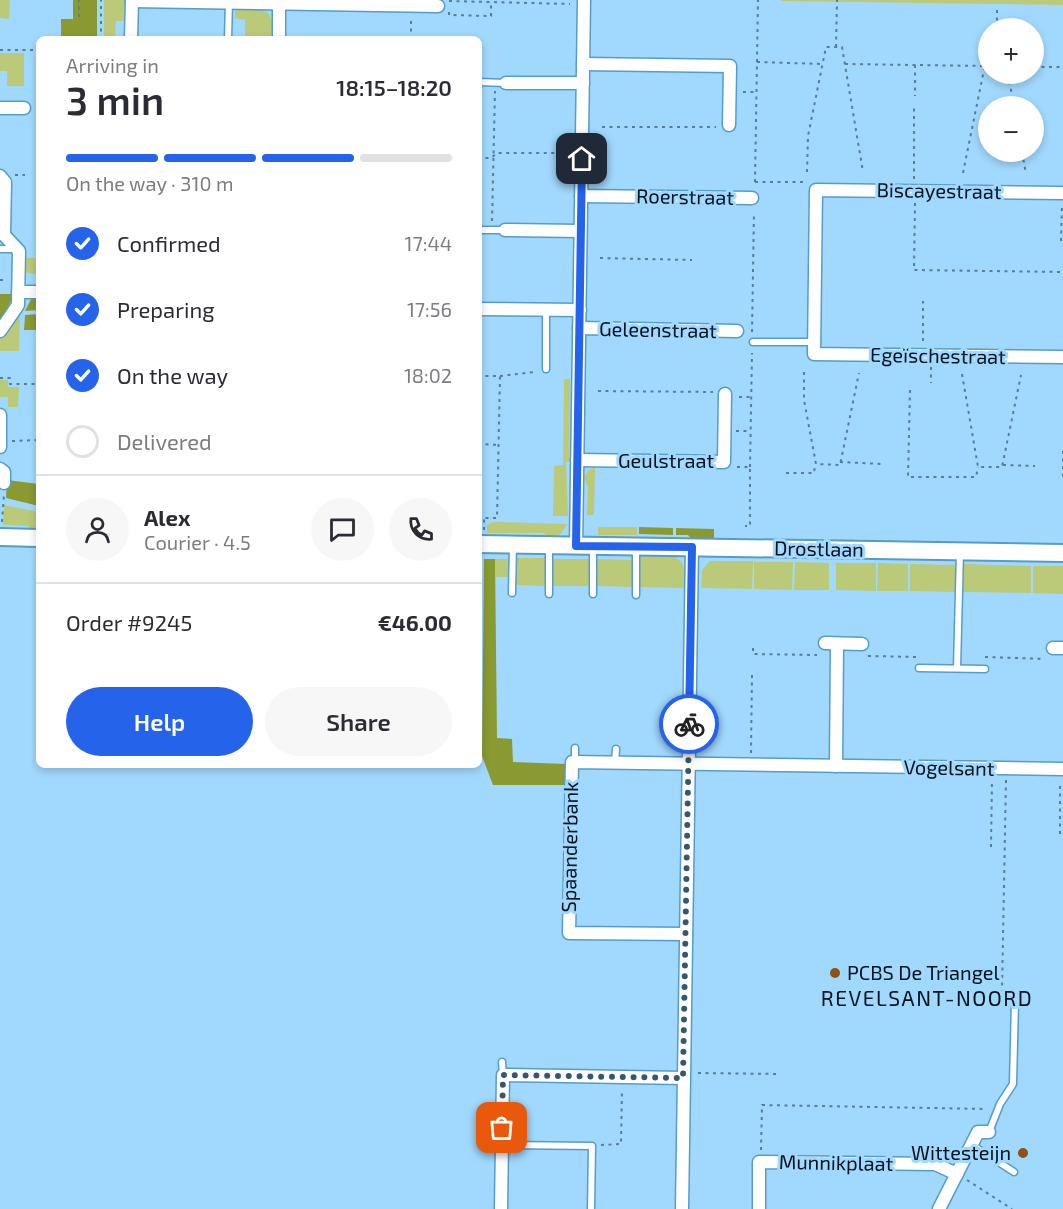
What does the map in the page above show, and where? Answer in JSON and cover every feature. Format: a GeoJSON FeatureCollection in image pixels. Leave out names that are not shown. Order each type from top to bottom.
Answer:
{"type":"FeatureCollection","features":[{"type":"Feature","properties":{"kind":"street"},"geometry":{"type":"LineString","coordinates":[[131,36],[132,1],[437,4]]}},
{"type":"Feature","properties":{"kind":"street"},"geometry":{"type":"LineString","coordinates":[[279,2],[279,36]]}},
{"type":"Feature","properties":{"kind":"street"},"geometry":{"type":"LineString","coordinates":[[576,546],[583,84],[580,2]]}},
{"type":"Feature","properties":{"kind":"street"},"geometry":{"type":"LineString","coordinates":[[583,64],[730,66],[727,126]]}},
{"type":"Feature","properties":{"kind":"street"},"geometry":{"type":"LineString","coordinates":[[506,82],[583,84]]}},
{"type":"Feature","properties":{"kind":"street"},"geometry":{"type":"LineString","coordinates":[[0,108],[24,108]]}},
{"type":"Feature","properties":{"kind":"street"},"geometry":{"type":"LineString","coordinates":[[0,176],[5,182],[4,236],[17,249],[18,292],[18,305],[0,331]]}},
{"type":"Feature","properties":{"kind":"street"},"geometry":{"type":"LineString","coordinates":[[811,186],[814,348]]}},
{"type":"Feature","properties":{"kind":"street","name":"Biscayestraat"},"geometry":{"type":"LineString","coordinates":[[811,186],[1062,198]]}},
{"type":"Feature","properties":{"kind":"street","name":"Roerstraat"},"geometry":{"type":"LineString","coordinates":[[581,196],[753,198]]}},
{"type":"Feature","properties":{"kind":"street"},"geometry":{"type":"LineString","coordinates":[[504,230],[580,231]]}},
{"type":"Feature","properties":{"kind":"street"},"geometry":{"type":"LineString","coordinates":[[18,292],[36,292]]}},
{"type":"Feature","properties":{"kind":"street"},"geometry":{"type":"LineString","coordinates":[[482,309],[580,310]]}},
{"type":"Feature","properties":{"kind":"street","name":"Geleenstraat"},"geometry":{"type":"LineString","coordinates":[[579,328],[737,331]]}},
{"type":"Feature","properties":{"kind":"street","name":"Egeïschestraat"},"geometry":{"type":"LineString","coordinates":[[814,348],[1063,357]]}},
{"type":"Feature","properties":{"kind":"street","name":"Geulstraat"},"geometry":{"type":"LineString","coordinates":[[577,460],[724,462],[725,394]]}},
{"type":"Feature","properties":{"kind":"street"},"geometry":{"type":"LineString","coordinates":[[0,416],[0,447]]}},
{"type":"Feature","properties":{"kind":"street"},"geometry":{"type":"LineString","coordinates":[[0,469],[4,472],[4,483]]}},
{"type":"Feature","properties":{"kind":"street"},"geometry":{"type":"LineString","coordinates":[[1,531],[36,537]]}},
{"type":"Feature","properties":{"kind":"street","name":"Drostlaan"},"geometry":{"type":"LineString","coordinates":[[482,538],[513,545],[1063,553]]}},
{"type":"Feature","properties":{"kind":"street"},"geometry":{"type":"LineString","coordinates":[[682,1209],[688,1075],[686,934],[692,547]]}},
{"type":"Feature","properties":{"kind":"street"},"geometry":{"type":"LineString","coordinates":[[836,766],[829,647],[862,650]]}},
{"type":"Feature","properties":{"kind":"street","name":"Spaanderbank"},"geometry":{"type":"LineString","coordinates":[[686,934],[569,933],[573,911],[572,762],[688,764]]}},
{"type":"Feature","properties":{"kind":"street","name":"Vogelsant"},"geometry":{"type":"LineString","coordinates":[[688,764],[1063,769]]}},
{"type":"Feature","properties":{"kind":"street"},"geometry":{"type":"LineString","coordinates":[[501,1209],[503,1075],[688,1075]]}},
{"type":"Feature","properties":{"kind":"street"},"geometry":{"type":"LineString","coordinates":[[939,1209],[960,1176],[978,1132],[989,1132]]}},
{"type":"Feature","properties":{"kind":"street","name":"Munnikplaat"},"geometry":{"type":"LineString","coordinates":[[759,1209],[759,1162],[935,1164],[960,1176]]}},
{"type":"Feature","properties":{"kind":"lane"},"geometry":{"type":"LineString","coordinates":[[228,36],[229,2]]}},
{"type":"Feature","properties":{"kind":"lane"},"geometry":{"type":"LineString","coordinates":[[482,82],[506,82]]}},
{"type":"Feature","properties":{"kind":"lane"},"geometry":{"type":"LineString","coordinates":[[482,230],[504,230]]}},
{"type":"Feature","properties":{"kind":"lane"},"geometry":{"type":"LineString","coordinates":[[0,249],[17,249]]}},
{"type":"Feature","properties":{"kind":"lane"},"geometry":{"type":"LineString","coordinates":[[546,310],[546,369]]}},
{"type":"Feature","properties":{"kind":"lane","name":"Egeïschestraat"},"geometry":{"type":"LineString","coordinates":[[753,342],[814,348]]}},
{"type":"Feature","properties":{"kind":"lane"},"geometry":{"type":"LineString","coordinates":[[512,593],[513,545]]}},
{"type":"Feature","properties":{"kind":"lane"},"geometry":{"type":"LineString","coordinates":[[549,545],[549,594]]}},
{"type":"Feature","properties":{"kind":"lane"},"geometry":{"type":"LineString","coordinates":[[593,546],[593,594]]}},
{"type":"Feature","properties":{"kind":"lane"},"geometry":{"type":"LineString","coordinates":[[636,547],[636,595]]}},
{"type":"Feature","properties":{"kind":"lane"},"geometry":{"type":"LineString","coordinates":[[957,668],[960,552]]}},
{"type":"Feature","properties":{"kind":"lane"},"geometry":{"type":"LineString","coordinates":[[919,668],[985,669]]}},
{"type":"Feature","properties":{"kind":"lane"},"geometry":{"type":"LineString","coordinates":[[575,748],[575,762]]}},
{"type":"Feature","properties":{"kind":"lane"},"geometry":{"type":"LineString","coordinates":[[615,762],[616,749]]}},
{"type":"Feature","properties":{"kind":"lane"},"geometry":{"type":"LineString","coordinates":[[989,1132],[1000,1104],[1013,1084],[1013,999]]}},
{"type":"Feature","properties":{"kind":"lane"},"geometry":{"type":"LineString","coordinates":[[502,1062],[503,1075]]}},
{"type":"Feature","properties":{"kind":"lane"},"geometry":{"type":"LineString","coordinates":[[972,1144],[1014,1172]]}},
{"type":"Feature","properties":{"kind":"lane"},"geometry":{"type":"LineString","coordinates":[[502,1145],[592,1146],[591,1209]]}},
{"type":"Feature","properties":{"kind":"path"},"geometry":{"type":"LineString","coordinates":[[79,17],[80,0]]}},
{"type":"Feature","properties":{"kind":"path"},"geometry":{"type":"LineString","coordinates":[[101,0],[101,36]]}},
{"type":"Feature","properties":{"kind":"path"},"geometry":{"type":"LineString","coordinates":[[752,332],[758,0]]}},
{"type":"Feature","properties":{"kind":"path"},"geometry":{"type":"LineString","coordinates":[[807,170],[808,136],[826,47],[836,47],[837,0]]}},
{"type":"Feature","properties":{"kind":"path"},"geometry":{"type":"LineString","coordinates":[[437,4],[580,2]]}},
{"type":"Feature","properties":{"kind":"path"},"geometry":{"type":"LineString","coordinates":[[437,4],[449,15],[491,16],[491,3]]}},
{"type":"Feature","properties":{"kind":"path"},"geometry":{"type":"LineString","coordinates":[[997,6],[997,18]]}},
{"type":"Feature","properties":{"kind":"path"},"geometry":{"type":"LineString","coordinates":[[411,16],[411,36]]}},
{"type":"Feature","properties":{"kind":"path","name":"Biscayestraat"},"geometry":{"type":"LineString","coordinates":[[836,47],[842,47],[863,171]]}},
{"type":"Feature","properties":{"kind":"path"},"geometry":{"type":"LineString","coordinates":[[0,50],[36,50]]}},
{"type":"Feature","properties":{"kind":"path"},"geometry":{"type":"LineString","coordinates":[[756,62],[823,64]]}},
{"type":"Feature","properties":{"kind":"path"},"geometry":{"type":"LineString","coordinates":[[845,64],[978,66]]}},
{"type":"Feature","properties":{"kind":"path"},"geometry":{"type":"LineString","coordinates":[[915,65],[915,96]]}},
{"type":"Feature","properties":{"kind":"path"},"geometry":{"type":"LineString","coordinates":[[1044,67],[1063,67]]}},
{"type":"Feature","properties":{"kind":"path","name":"Biscayestraat"},"geometry":{"type":"LineString","coordinates":[[963,173],[981,84]]}},
{"type":"Feature","properties":{"kind":"path"},"geometry":{"type":"LineString","coordinates":[[746,92],[755,92]]}},
{"type":"Feature","properties":{"kind":"path"},"geometry":{"type":"LineString","coordinates":[[492,222],[495,95]]}},
{"type":"Feature","properties":{"kind":"path"},"geometry":{"type":"LineString","coordinates":[[914,107],[914,181]]}},
{"type":"Feature","properties":{"kind":"path"},"geometry":{"type":"LineString","coordinates":[[602,127],[727,126]]}},
{"type":"Feature","properties":{"kind":"path"},"geometry":{"type":"LineString","coordinates":[[482,157],[497,153],[563,153]]}},
{"type":"Feature","properties":{"kind":"path","name":"Biscayestraat"},"geometry":{"type":"LineString","coordinates":[[1024,162],[1026,174]]}},
{"type":"Feature","properties":{"kind":"path"},"geometry":{"type":"LineString","coordinates":[[755,182],[811,186]]}},
{"type":"Feature","properties":{"kind":"path"},"geometry":{"type":"LineString","coordinates":[[1061,241],[1062,198]]}},
{"type":"Feature","properties":{"kind":"path"},"geometry":{"type":"LineString","coordinates":[[915,201],[914,270],[1063,272]]}},
{"type":"Feature","properties":{"kind":"path"},"geometry":{"type":"LineString","coordinates":[[600,258],[692,260]]}},
{"type":"Feature","properties":{"kind":"path"},"geometry":{"type":"LineString","coordinates":[[923,301],[923,345]]}},
{"type":"Feature","properties":{"kind":"path"},"geometry":{"type":"LineString","coordinates":[[746,526],[750,526],[752,360]]}},
{"type":"Feature","properties":{"kind":"path"},"geometry":{"type":"LineString","coordinates":[[929,361],[931,383]]}},
{"type":"Feature","properties":{"kind":"path"},"geometry":{"type":"LineString","coordinates":[[482,376],[537,372]]}},
{"type":"Feature","properties":{"kind":"path"},"geometry":{"type":"LineString","coordinates":[[786,473],[814,473],[816,464],[804,400],[804,372]]}},
{"type":"Feature","properties":{"kind":"path"},"geometry":{"type":"LineString","coordinates":[[816,464],[840,465],[859,373]]}},
{"type":"Feature","properties":{"kind":"path"},"geometry":{"type":"LineString","coordinates":[[910,390],[908,477],[976,477],[978,467],[962,374]]}},
{"type":"Feature","properties":{"kind":"path"},"geometry":{"type":"LineString","coordinates":[[1003,465],[1021,375]]}},
{"type":"Feature","properties":{"kind":"path"},"geometry":{"type":"LineString","coordinates":[[482,531],[484,518],[497,518],[500,376]]}},
{"type":"Feature","properties":{"kind":"path"},"geometry":{"type":"LineString","coordinates":[[0,378],[10,378],[10,384],[36,384]]}},
{"type":"Feature","properties":{"kind":"path"},"geometry":{"type":"LineString","coordinates":[[598,391],[725,394],[752,397]]}},
{"type":"Feature","properties":{"kind":"path"},"geometry":{"type":"LineString","coordinates":[[741,430],[751,430]]}},
{"type":"Feature","properties":{"kind":"path"},"geometry":{"type":"LineString","coordinates":[[21,440],[36,440]]}},
{"type":"Feature","properties":{"kind":"path"},"geometry":{"type":"LineString","coordinates":[[482,444],[499,445]]}},
{"type":"Feature","properties":{"kind":"path"},"geometry":{"type":"LineString","coordinates":[[1063,451],[1063,478]]}},
{"type":"Feature","properties":{"kind":"path"},"geometry":{"type":"LineString","coordinates":[[840,462],[882,464]]}},
{"type":"Feature","properties":{"kind":"path"},"geometry":{"type":"LineString","coordinates":[[978,467],[1035,466]]}},
{"type":"Feature","properties":{"kind":"path"},"geometry":{"type":"LineString","coordinates":[[729,467],[750,467]]}},
{"type":"Feature","properties":{"kind":"path"},"geometry":{"type":"LineString","coordinates":[[1,531],[4,483]]}},
{"type":"Feature","properties":{"kind":"path"},"geometry":{"type":"LineString","coordinates":[[753,648],[753,654],[829,647]]}},
{"type":"Feature","properties":{"kind":"path"},"geometry":{"type":"LineString","coordinates":[[862,650],[919,657]]}},
{"type":"Feature","properties":{"kind":"path"},"geometry":{"type":"LineString","coordinates":[[986,657],[1056,651]]}},
{"type":"Feature","properties":{"kind":"path"},"geometry":{"type":"LineString","coordinates":[[751,760],[752,675]]}},
{"type":"Feature","properties":{"kind":"path"},"geometry":{"type":"LineString","coordinates":[[1007,774],[1002,990],[1013,999]]}},
{"type":"Feature","properties":{"kind":"path"},"geometry":{"type":"LineString","coordinates":[[991,847],[992,779]]}},
{"type":"Feature","properties":{"kind":"path"},"geometry":{"type":"LineString","coordinates":[[1060,782],[1060,834]]}},
{"type":"Feature","properties":{"kind":"path"},"geometry":{"type":"LineString","coordinates":[[688,1075],[779,1074]]}},
{"type":"Feature","properties":{"kind":"path"},"geometry":{"type":"LineString","coordinates":[[603,1144],[621,1144],[622,1091]]}},
{"type":"Feature","properties":{"kind":"path"},"geometry":{"type":"LineString","coordinates":[[761,1159],[762,1105],[993,1109]]}},
{"type":"Feature","properties":{"kind":"path"},"geometry":{"type":"LineString","coordinates":[[960,1176],[1012,1209]]}},
{"type":"Feature","properties":{"kind":"green space"},"geometry":{"type":"Polygon","coordinates":[[[0,0],[10,0],[9,19],[0,18],[0,0]]]}},
{"type":"Feature","properties":{"kind":"green space"},"geometry":{"type":"Polygon","coordinates":[[[73,0],[97,0],[97,36],[61,36],[61,19],[73,19],[73,0]]]}},
{"type":"Feature","properties":{"kind":"green space"},"geometry":{"type":"Polygon","coordinates":[[[104,0],[127,0],[125,21],[116,21],[115,36],[104,36],[104,0]]]}},
{"type":"Feature","properties":{"kind":"green space"},"geometry":{"type":"Polygon","coordinates":[[[781,0],[1063,0],[1063,5],[781,1],[781,0]]]}},
{"type":"Feature","properties":{"kind":"green space"},"geometry":{"type":"Polygon","coordinates":[[[235,9],[265,11],[272,20],[273,36],[245,36],[245,20],[235,18],[235,9]]]}},
{"type":"Feature","properties":{"kind":"green space"},"geometry":{"type":"Polygon","coordinates":[[[0,53],[24,53],[24,86],[7,86],[7,71],[0,71],[0,53]]]}},
{"type":"Feature","properties":{"kind":"green space"},"geometry":{"type":"Polygon","coordinates":[[[25,258],[36,258],[36,274],[24,272],[25,258]]]}},
{"type":"Feature","properties":{"kind":"green space"},"geometry":{"type":"Polygon","coordinates":[[[0,294],[11,294],[11,301],[0,321],[0,294]]]}},
{"type":"Feature","properties":{"kind":"green space"},"geometry":{"type":"Polygon","coordinates":[[[31,299],[36,299],[36,310],[25,311],[31,299]]]}},
{"type":"Feature","properties":{"kind":"green space"},"geometry":{"type":"Polygon","coordinates":[[[36,314],[36,330],[24,330],[25,315],[36,314]]]}},
{"type":"Feature","properties":{"kind":"green space"},"geometry":{"type":"Polygon","coordinates":[[[13,316],[20,316],[19,351],[0,351],[0,340],[13,316]]]}},
{"type":"Feature","properties":{"kind":"green space"},"geometry":{"type":"Polygon","coordinates":[[[564,379],[570,379],[569,462],[566,462],[568,516],[553,516],[554,466],[563,465],[564,379]]]}},
{"type":"Feature","properties":{"kind":"green space"},"geometry":{"type":"Polygon","coordinates":[[[0,380],[8,380],[8,387],[19,387],[18,407],[8,407],[8,397],[0,397],[0,380]]]}},
{"type":"Feature","properties":{"kind":"green space"},"geometry":{"type":"Polygon","coordinates":[[[595,467],[594,515],[587,515],[588,487],[584,478],[588,470],[595,467]]]}},
{"type":"Feature","properties":{"kind":"green space"},"geometry":{"type":"Polygon","coordinates":[[[7,480],[36,484],[36,505],[6,498],[7,480]]]}},
{"type":"Feature","properties":{"kind":"green space"},"geometry":{"type":"Polygon","coordinates":[[[4,505],[36,511],[36,530],[31,530],[28,526],[3,525],[4,505]]]}},
{"type":"Feature","properties":{"kind":"green space"},"geometry":{"type":"Polygon","coordinates":[[[493,522],[567,524],[561,534],[548,538],[544,533],[487,533],[487,525],[493,522]]]}},
{"type":"Feature","properties":{"kind":"green space"},"geometry":{"type":"Polygon","coordinates":[[[598,527],[637,527],[637,535],[598,535],[598,527]]]}},
{"type":"Feature","properties":{"kind":"green space"},"geometry":{"type":"Polygon","coordinates":[[[639,527],[673,528],[673,535],[639,534],[639,527]]]}},
{"type":"Feature","properties":{"kind":"green space"},"geometry":{"type":"Polygon","coordinates":[[[676,528],[714,529],[714,540],[692,540],[688,535],[676,535],[676,528]]]}},
{"type":"Feature","properties":{"kind":"green space"},"geometry":{"type":"Polygon","coordinates":[[[640,554],[669,555],[680,560],[686,588],[640,587],[640,554]]]}},
{"type":"Feature","properties":{"kind":"green space"},"geometry":{"type":"Polygon","coordinates":[[[516,558],[546,558],[546,586],[515,585],[516,558]]]}},
{"type":"Feature","properties":{"kind":"green space"},"geometry":{"type":"Polygon","coordinates":[[[484,559],[495,559],[497,738],[512,739],[513,762],[566,764],[565,785],[493,785],[482,756],[484,559]]]}},
{"type":"Feature","properties":{"kind":"green space"},"geometry":{"type":"Polygon","coordinates":[[[495,559],[509,559],[509,577],[496,577],[495,559]]]}},
{"type":"Feature","properties":{"kind":"green space"},"geometry":{"type":"Polygon","coordinates":[[[552,559],[589,559],[589,586],[552,586],[552,559]]]}},
{"type":"Feature","properties":{"kind":"green space"},"geometry":{"type":"Polygon","coordinates":[[[597,559],[632,560],[632,587],[597,586],[597,559]]]}},
{"type":"Feature","properties":{"kind":"green space"},"geometry":{"type":"Polygon","coordinates":[[[710,561],[753,561],[752,589],[701,588],[702,570],[710,561]]]}},
{"type":"Feature","properties":{"kind":"green space"},"geometry":{"type":"Polygon","coordinates":[[[754,562],[793,562],[792,590],[754,589],[754,562]]]}},
{"type":"Feature","properties":{"kind":"green space"},"geometry":{"type":"Polygon","coordinates":[[[795,562],[829,563],[829,590],[794,590],[795,562]]]}},
{"type":"Feature","properties":{"kind":"green space"},"geometry":{"type":"Polygon","coordinates":[[[836,563],[876,563],[876,591],[836,590],[836,563]]]}},
{"type":"Feature","properties":{"kind":"green space"},"geometry":{"type":"Polygon","coordinates":[[[878,563],[908,564],[908,591],[877,591],[878,563]]]}},
{"type":"Feature","properties":{"kind":"green space"},"geometry":{"type":"Polygon","coordinates":[[[910,564],[955,565],[955,592],[910,591],[910,564]]]}},
{"type":"Feature","properties":{"kind":"green space"},"geometry":{"type":"Polygon","coordinates":[[[963,564],[1031,566],[1031,593],[962,592],[963,564]]]}},
{"type":"Feature","properties":{"kind":"green space"},"geometry":{"type":"Polygon","coordinates":[[[1033,566],[1063,566],[1063,594],[1033,593],[1033,566]]]}},
{"type":"Feature","properties":{"kind":"way so far"},"geometry":{"type":"LineString","coordinates":[[502,1128],[503,1075],[683,1078],[689,724]]}},
{"type":"Feature","properties":{"kind":"place","name":"PCBS De Triangel"},"geometry":{"type":"Point","coordinates":[835,973]}},
{"type":"Feature","properties":{"kind":"place","name":"Wittesteijn"},"geometry":{"type":"Point","coordinates":[1023,1153]}},
{"type":"Feature","properties":{"kind":"district","name":"REVELSANT-NOORD"},"geometry":{"type":"Point","coordinates":[927,999]}},
{"type":"Feature","properties":{"kind":"route"},"geometry":{"type":"LineString","coordinates":[[582,159],[576,546],[692,547],[689,724]]}}]}
